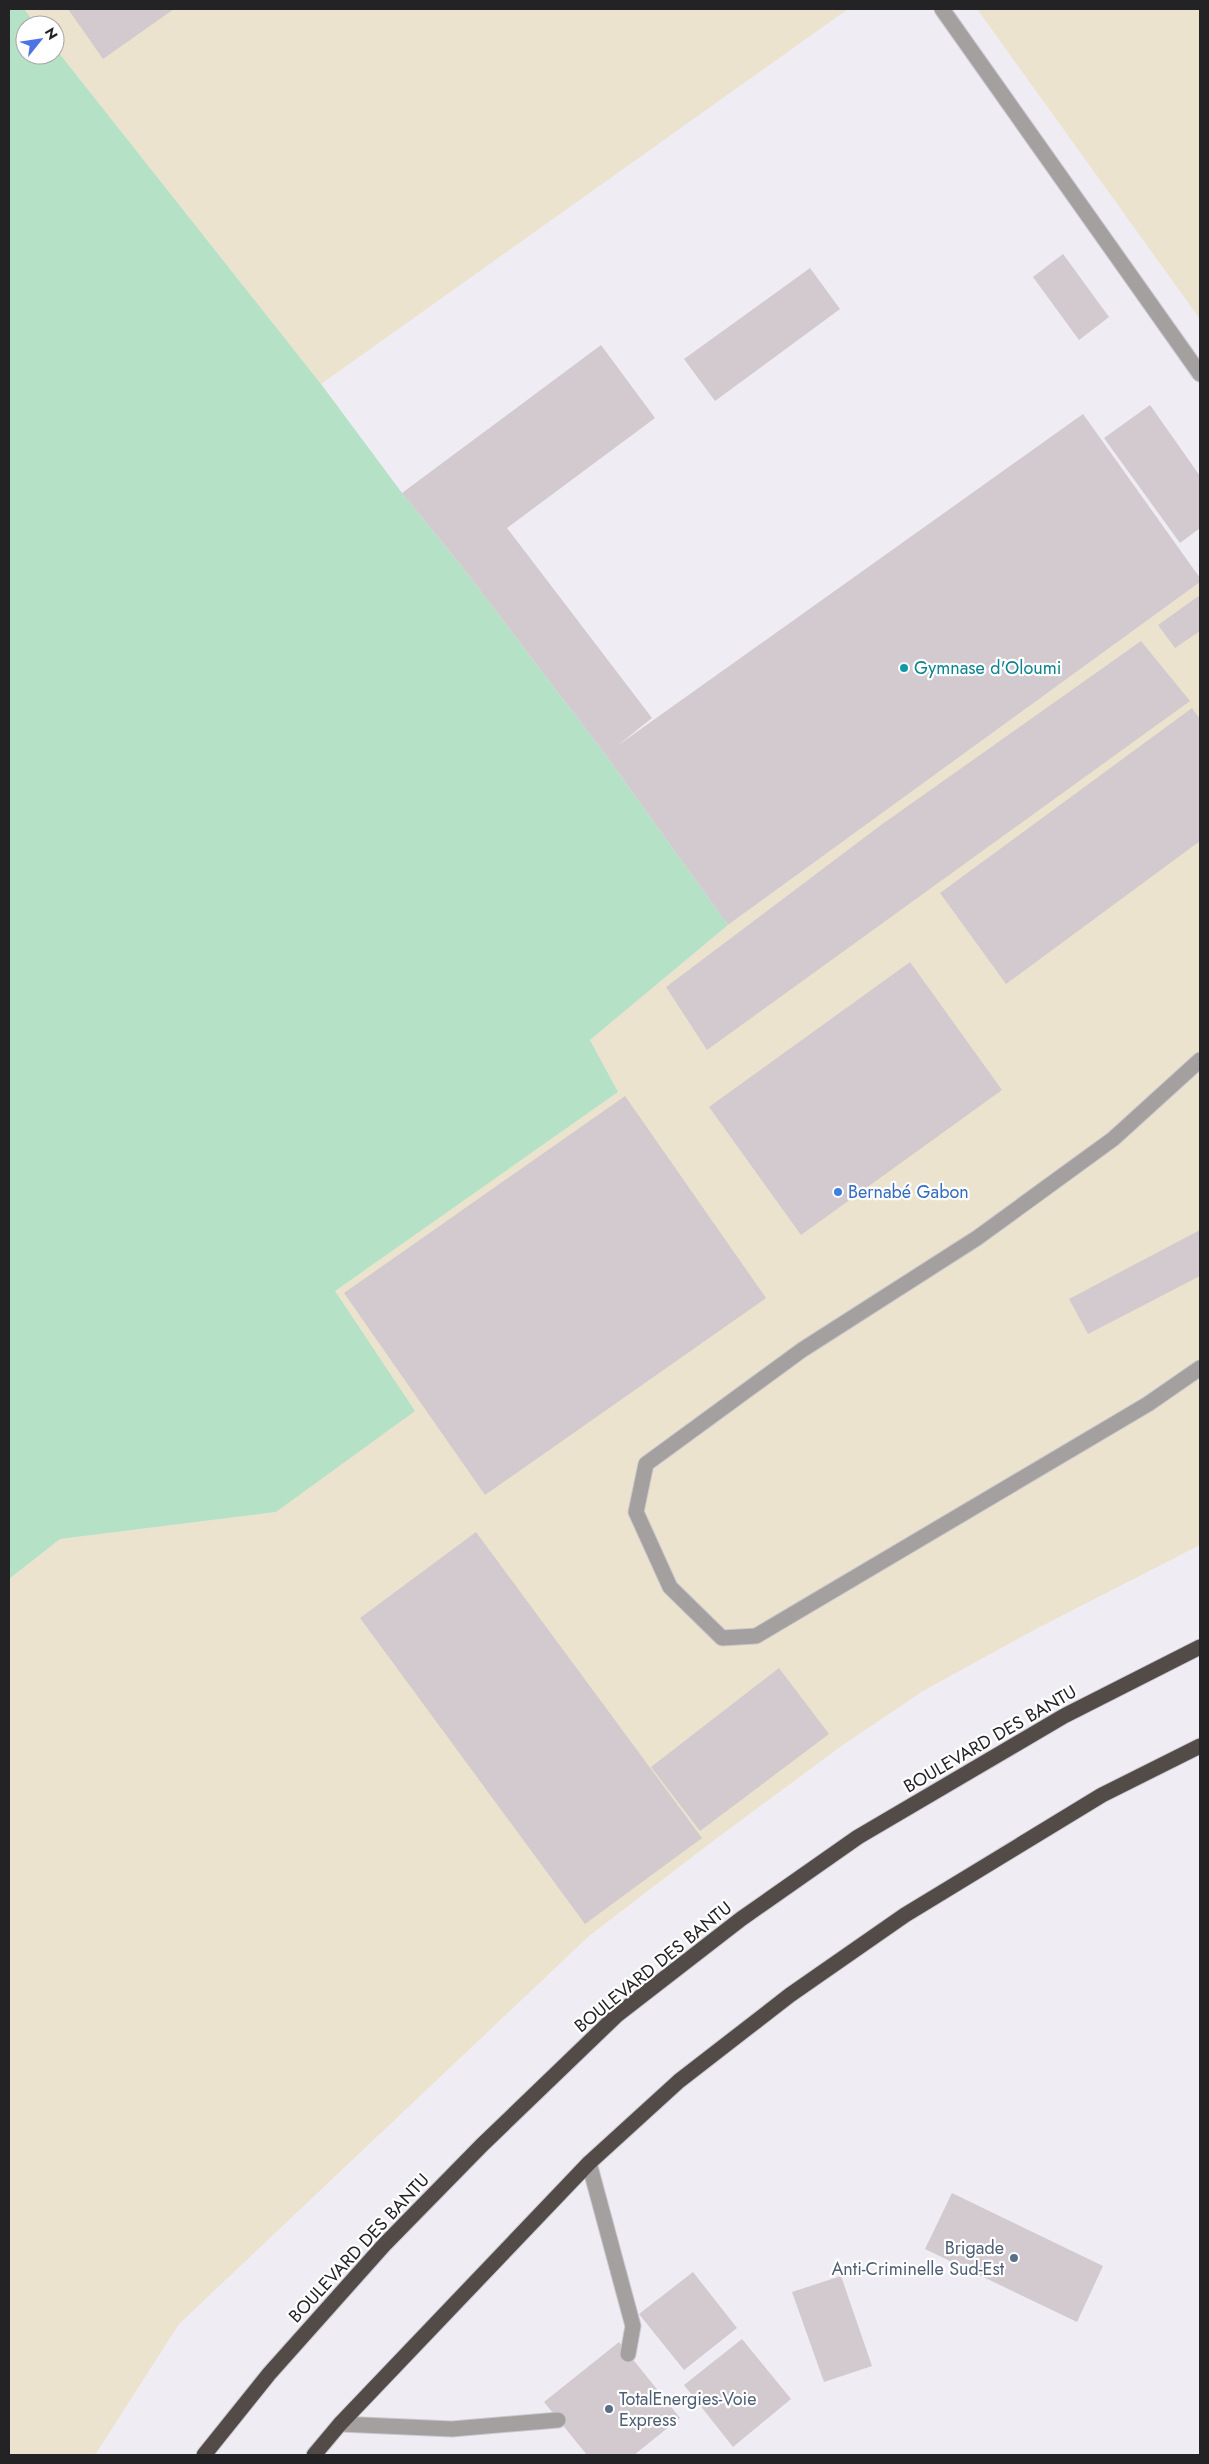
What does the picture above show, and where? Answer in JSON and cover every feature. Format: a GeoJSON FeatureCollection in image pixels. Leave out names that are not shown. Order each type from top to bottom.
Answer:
{"type":"FeatureCollection","features":[{"type":"Feature","properties":{"kind":"highway","name":"BOULEVARD DES BANTU"},"geometry":{"type":"LineString","coordinates":[[204,2455],[269,2374],[384,2245],[482,2144],[617,2015],[741,1919],[858,1837],[1064,1716],[1200,1647]]}},
{"type":"Feature","properties":{"kind":"highway"},"geometry":{"type":"LineString","coordinates":[[314,2455],[340,2424],[589,2163],[679,2081],[790,1995],[905,1915],[1102,1795],[1200,1746]]}},
{"type":"Feature","properties":{"kind":"street"},"geometry":{"type":"LineString","coordinates":[[942,9],[1200,374]]}},
{"type":"Feature","properties":{"kind":"street"},"geometry":{"type":"LineString","coordinates":[[1200,1060],[1113,1139],[993,1227],[802,1350],[646,1464],[636,1512],[670,1587],[722,1638],[756,1636],[1148,1404],[1200,1368]]}},
{"type":"Feature","properties":{"kind":"street"},"geometry":{"type":"LineString","coordinates":[[589,2163],[633,2326],[628,2354]]}},
{"type":"Feature","properties":{"kind":"street"},"geometry":{"type":"LineString","coordinates":[[340,2424],[452,2429],[558,2420]]}},
{"type":"Feature","properties":{"kind":"shaded area"},"geometry":{"type":"Polygon","coordinates":[[[24,9],[848,9],[321,384],[65,61],[65,15],[29,15],[24,9]]]}},
{"type":"Feature","properties":{"kind":"shaded area"},"geometry":{"type":"Polygon","coordinates":[[[977,9],[1200,9],[1200,319],[977,9]]]}},
{"type":"Feature","properties":{"kind":"shaded area","name":"Bernabé Gabon"},"geometry":{"type":"Polygon","coordinates":[[[1200,582],[1200,1545],[1032,1631],[923,1691],[840,1747],[709,1844],[589,1936],[179,2324],[95,2455],[9,2455],[9,1579],[60,1539],[276,1512],[414,1410],[334,1291],[618,1092],[590,1040],[728,925],[1200,582]]]}},
{"type":"Feature","properties":{"kind":"green space"},"geometry":{"type":"Polygon","coordinates":[[[9,9],[24,9],[29,15],[15,15],[15,65],[65,65],[65,61],[321,384],[402,493],[460,564],[605,754],[728,925],[590,1040],[618,1092],[335,1291],[415,1411],[276,1512],[60,1539],[9,1579],[9,9]]]}},
{"type":"Feature","properties":{"kind":"building"},"geometry":{"type":"Polygon","coordinates":[[[68,9],[174,9],[103,59],[68,9]]]}},
{"type":"Feature","properties":{"kind":"building"},"geometry":{"type":"Polygon","coordinates":[[[1063,254],[1109,317],[1079,340],[1033,277],[1063,254]]]}},
{"type":"Feature","properties":{"kind":"building"},"geometry":{"type":"Polygon","coordinates":[[[810,268],[840,309],[715,401],[684,359],[810,268]]]}},
{"type":"Feature","properties":{"kind":"building","name":"Gymnase d'Oloumi"},"geometry":{"type":"Polygon","coordinates":[[[601,345],[655,418],[507,528],[652,718],[617,746],[1083,414],[1200,578],[1200,582],[728,925],[605,754],[460,564],[402,493],[601,345]]]}},
{"type":"Feature","properties":{"kind":"building"},"geometry":{"type":"Polygon","coordinates":[[[1150,405],[1200,476],[1200,528],[1180,543],[1104,438],[1150,405]]]}},
{"type":"Feature","properties":{"kind":"building"},"geometry":{"type":"Polygon","coordinates":[[[1200,595],[1200,631],[1175,648],[1158,625],[1200,595]]]}},
{"type":"Feature","properties":{"kind":"building"},"geometry":{"type":"Polygon","coordinates":[[[1141,641],[1190,701],[707,1050],[666,987],[881,825],[1141,641]]]}},
{"type":"Feature","properties":{"kind":"building"},"geometry":{"type":"Polygon","coordinates":[[[1192,708],[1200,719],[1200,841],[1006,984],[940,893],[1192,708]]]}},
{"type":"Feature","properties":{"kind":"building"},"geometry":{"type":"Polygon","coordinates":[[[910,962],[1002,1090],[801,1235],[709,1107],[910,962]]]}},
{"type":"Feature","properties":{"kind":"building"},"geometry":{"type":"Polygon","coordinates":[[[625,1096],[766,1298],[485,1495],[344,1293],[625,1096]]]}},
{"type":"Feature","properties":{"kind":"building"},"geometry":{"type":"Polygon","coordinates":[[[1200,1230],[1200,1276],[1088,1334],[1069,1299],[1200,1230]]]}},
{"type":"Feature","properties":{"kind":"building"},"geometry":{"type":"Polygon","coordinates":[[[476,1532],[702,1838],[585,1924],[360,1618],[476,1532]]]}},
{"type":"Feature","properties":{"kind":"building"},"geometry":{"type":"Polygon","coordinates":[[[779,1668],[829,1734],[700,1831],[651,1767],[779,1668]]]}},
{"type":"Feature","properties":{"kind":"building","name":"Brigade Anti-Criminelle Sud-Est"},"geometry":{"type":"Polygon","coordinates":[[[952,2193],[1103,2266],[1077,2322],[925,2249],[952,2193]]]}},
{"type":"Feature","properties":{"kind":"building"},"geometry":{"type":"Polygon","coordinates":[[[693,2272],[737,2328],[684,2370],[639,2314],[693,2272]]]}},
{"type":"Feature","properties":{"kind":"building"},"geometry":{"type":"Polygon","coordinates":[[[841,2276],[872,2366],[824,2382],[792,2292],[841,2276]]]}},
{"type":"Feature","properties":{"kind":"building"},"geometry":{"type":"Polygon","coordinates":[[[742,2339],[791,2399],[733,2447],[684,2385],[742,2339]]]}},
{"type":"Feature","properties":{"kind":"building"},"geometry":{"type":"Polygon","coordinates":[[[619,2342],[680,2418],[634,2455],[587,2455],[544,2402],[619,2342]]]}},
{"type":"Feature","properties":{"kind":"place","name":"Gymnase d'Oloumi"},"geometry":{"type":"Point","coordinates":[904,668]}},
{"type":"Feature","properties":{"kind":"place","name":"Bernabé Gabon"},"geometry":{"type":"Point","coordinates":[838,1192]}},
{"type":"Feature","properties":{"kind":"place","name":"Brigade Anti-Criminelle Sud-Est"},"geometry":{"type":"Point","coordinates":[1014,2258]}},
{"type":"Feature","properties":{"kind":"place","name":"TotalEnergies-Voie Express"},"geometry":{"type":"Point","coordinates":[609,2409]}}]}
